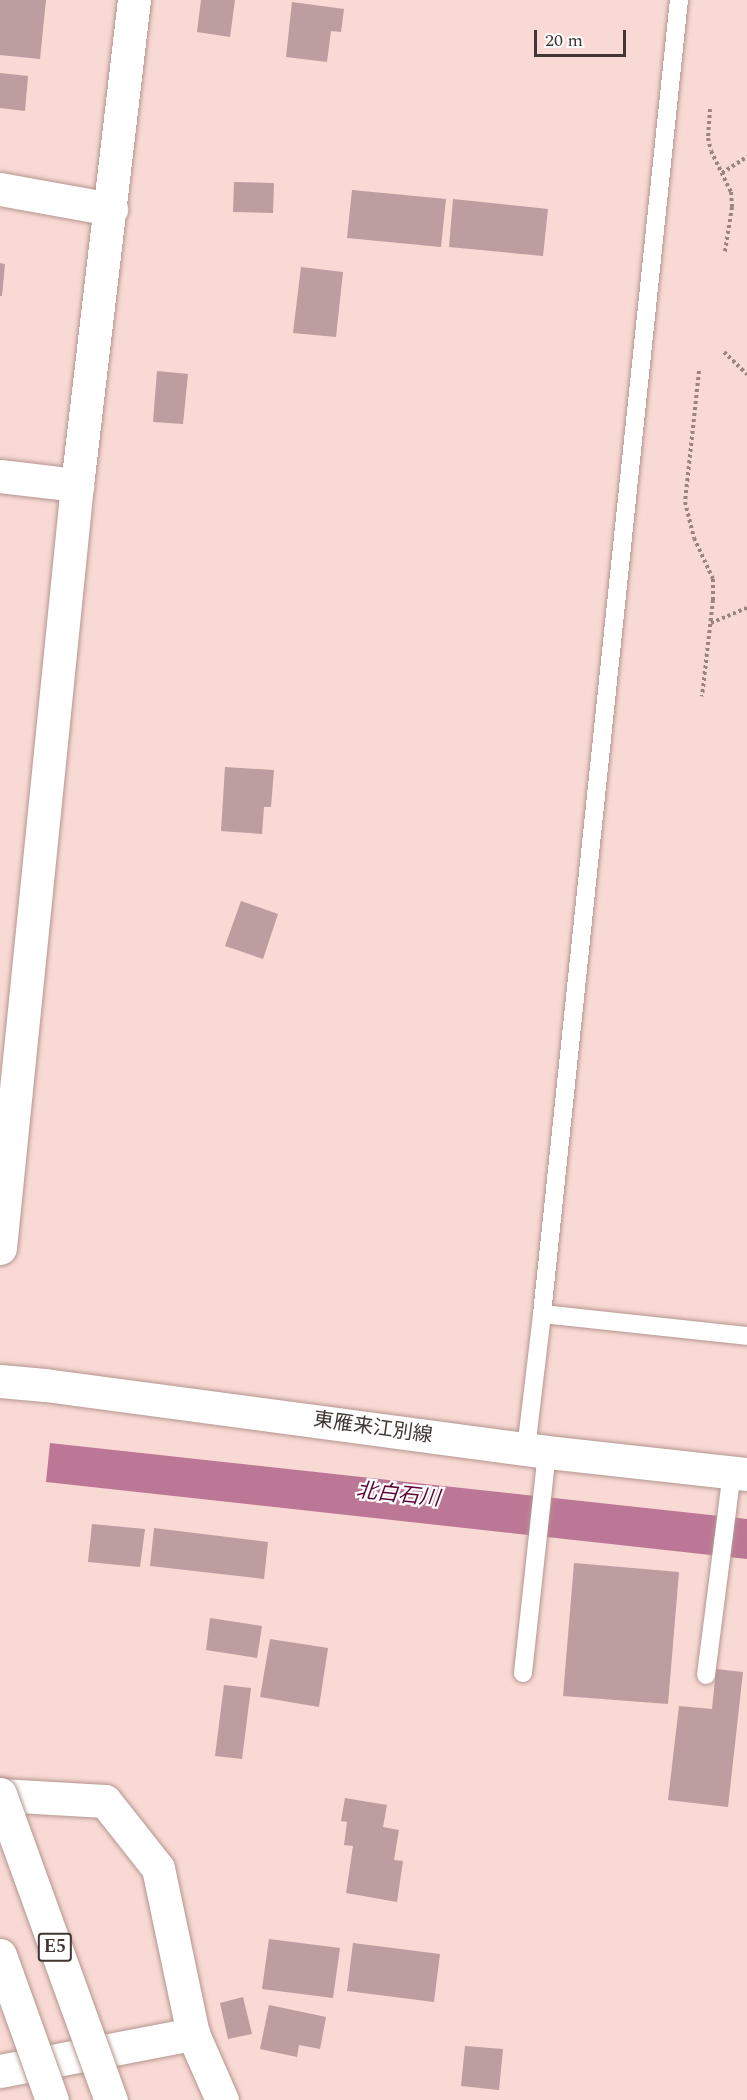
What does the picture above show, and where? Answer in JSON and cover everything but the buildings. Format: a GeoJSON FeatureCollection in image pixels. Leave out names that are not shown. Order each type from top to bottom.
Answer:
{"type":"FeatureCollection","features":[{"type":"Feature","properties":{"kind":"main road"},"geometry":{"type":"LineString","coordinates":[[0,1248],[4,1163],[77,485],[134,0]]}},
{"type":"Feature","properties":{"kind":"main road"},"geometry":{"type":"LineString","coordinates":[[0,189],[111,209]]}},
{"type":"Feature","properties":{"kind":"main road"},"geometry":{"type":"LineString","coordinates":[[0,476],[77,485]]}},
{"type":"Feature","properties":{"kind":"main road","name":"東雁来江別線"},"geometry":{"type":"LineString","coordinates":[[0,1381],[536,1450],[736,1480]]}},
{"type":"Feature","properties":{"kind":"main road"},"geometry":{"type":"LineString","coordinates":[[0,1794],[105,1801],[158,1868],[193,2034],[222,2100]]}},
{"type":"Feature","properties":{"kind":"main road","name":"E5"},"geometry":{"type":"LineString","coordinates":[[0,1794],[111,2100]]}},
{"type":"Feature","properties":{"kind":"main road"},"geometry":{"type":"LineString","coordinates":[[0,1955],[52,2100]]}},
{"type":"Feature","properties":{"kind":"main road"},"geometry":{"type":"LineString","coordinates":[[0,2070],[193,2034]]}},
{"type":"Feature","properties":{"kind":"lane"},"geometry":{"type":"LineString","coordinates":[[523,1673],[545,1484],[536,1450],[542,1314],[679,0]]}},
{"type":"Feature","properties":{"kind":"lane"},"geometry":{"type":"LineString","coordinates":[[542,1314],[747,1336]]}},
{"type":"Feature","properties":{"kind":"lane"},"geometry":{"type":"LineString","coordinates":[[706,1675],[736,1480]]}},
{"type":"Feature","properties":{"kind":"path"},"geometry":{"type":"LineString","coordinates":[[710,109],[711,151],[731,192],[732,207],[725,251]]}},
{"type":"Feature","properties":{"kind":"path"},"geometry":{"type":"LineString","coordinates":[[722,173],[747,158]]}},
{"type":"Feature","properties":{"kind":"path"},"geometry":{"type":"LineString","coordinates":[[724,352],[747,374]]}},
{"type":"Feature","properties":{"kind":"path"},"geometry":{"type":"LineString","coordinates":[[699,371],[684,502],[694,538],[712,579],[711,623],[702,696]]}},
{"type":"Feature","properties":{"kind":"path"},"geometry":{"type":"LineString","coordinates":[[711,623],[747,608]]}},
{"type":"Feature","properties":{"kind":"water","name":"北白石川"},"geometry":{"type":"Polygon","coordinates":[[[50,1443],[747,1519],[747,1559],[46,1482],[50,1443]]]}}]}
